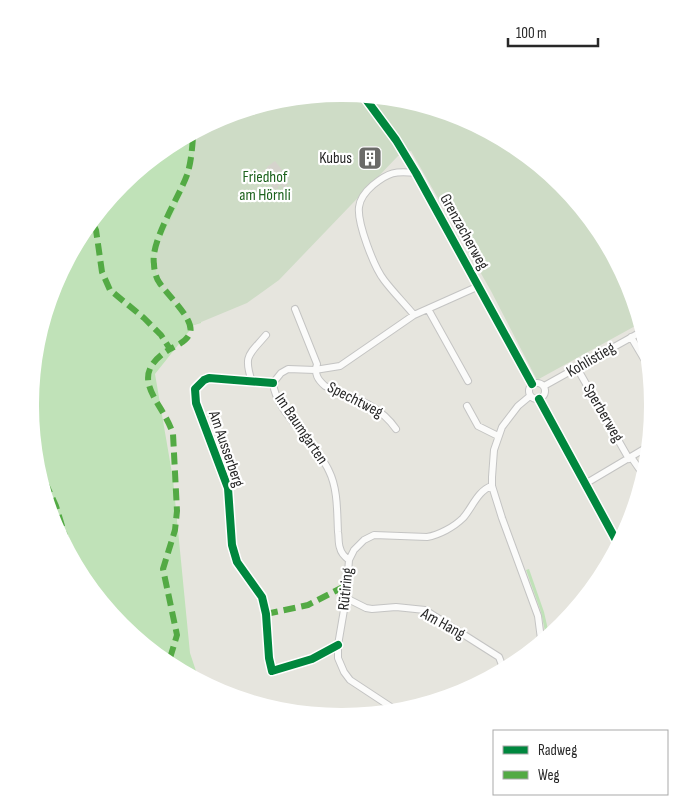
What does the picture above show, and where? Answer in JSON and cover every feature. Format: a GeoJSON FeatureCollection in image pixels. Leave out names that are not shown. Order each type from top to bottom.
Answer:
{"type":"FeatureCollection","features":[{"type":"Feature","properties":{"kind":"street","name":"Grenzacherweg"},"geometry":{"type":"LineString","coordinates":[[414,315],[382,279],[368,248],[359,218],[359,206],[364,195],[383,177],[395,172],[416,173],[532,384]]}},
{"type":"Feature","properties":{"kind":"street"},"geometry":{"type":"LineString","coordinates":[[274,383],[281,373],[288,370],[315,370],[340,366],[414,315],[479,286]]}},
{"type":"Feature","properties":{"kind":"street"},"geometry":{"type":"LineString","coordinates":[[295,309],[317,364],[315,370]]}},
{"type":"Feature","properties":{"kind":"street"},"geometry":{"type":"LineString","coordinates":[[428,309],[468,381]]}},
{"type":"Feature","properties":{"kind":"street"},"geometry":{"type":"LineString","coordinates":[[252,382],[247,360],[249,354],[266,335]]}},
{"type":"Feature","properties":{"kind":"street","name":"Kohlistieg"},"geometry":{"type":"LineString","coordinates":[[544,386],[636,335]]}},
{"type":"Feature","properties":{"kind":"street"},"geometry":{"type":"LineString","coordinates":[[631,337],[639,350]]}},
{"type":"Feature","properties":{"kind":"street","name":"Sperberweg"},"geometry":{"type":"LineString","coordinates":[[576,368],[630,458],[637,467]]}},
{"type":"Feature","properties":{"kind":"street","name":"Spechtweg"},"geometry":{"type":"LineString","coordinates":[[315,370],[317,378],[325,386],[377,408],[389,418],[396,429]]}},
{"type":"Feature","properties":{"kind":"street","name":"Am Ausserberg"},"geometry":{"type":"LineString","coordinates":[[274,383],[209,378],[204,380],[195,389],[194,397],[228,488],[232,545],[237,562],[262,597],[266,614],[269,658],[272,671],[312,658],[338,645]]}},
{"type":"Feature","properties":{"kind":"street","name":"Im Baumgarten"},"geometry":{"type":"LineString","coordinates":[[274,383],[275,395],[320,453],[330,472],[334,489],[339,547],[349,560]]}},
{"type":"Feature","properties":{"kind":"street"},"geometry":{"type":"LineString","coordinates":[[540,383],[544,386],[545,394],[539,399],[534,399],[530,396],[529,391],[532,384],[540,383]]}},
{"type":"Feature","properties":{"kind":"street"},"geometry":{"type":"LineString","coordinates":[[530,396],[513,412],[498,436],[494,450],[492,486],[538,616],[540,634]]}},
{"type":"Feature","properties":{"kind":"street"},"geometry":{"type":"LineString","coordinates":[[539,399],[614,537]]}},
{"type":"Feature","properties":{"kind":"street"},"geometry":{"type":"LineString","coordinates":[[467,406],[478,426],[498,436]]}},
{"type":"Feature","properties":{"kind":"street"},"geometry":{"type":"LineString","coordinates":[[585,484],[641,451]]}},
{"type":"Feature","properties":{"kind":"street","name":"Rütiring"},"geometry":{"type":"LineString","coordinates":[[387,704],[350,680],[338,658],[349,560],[359,545],[374,535],[427,537],[434,536],[454,526],[482,492],[492,486]]}},
{"type":"Feature","properties":{"kind":"street","name":"Am Hang"},"geometry":{"type":"LineString","coordinates":[[346,598],[372,609],[396,606],[425,610],[499,657],[501,662]]}},
{"type":"Feature","properties":{"kind":"green space","name":"Friedhof am Hörnli"},"geometry":{"type":"Polygon","coordinates":[[[322,103],[361,103],[401,108],[457,125],[510,153],[541,177],[569,205],[604,254],[621,289],[634,327],[537,380],[491,291],[411,151],[398,156],[279,280],[247,303],[194,325],[163,289],[157,277],[156,267],[157,249],[188,179],[194,150],[193,141],[244,118],[282,108],[322,103]]]}},
{"type":"Feature","properties":{"kind":"green space"},"geometry":{"type":"Polygon","coordinates":[[[217,129],[201,323],[194,325],[155,374],[173,479],[190,653],[196,670],[173,657],[127,619],[101,589],[79,556],[62,521],[49,483],[41,445],[39,385],[49,327],[62,289],[79,254],[101,221],[127,191],[157,165],[173,153],[217,129]]]}},
{"type":"Feature","properties":{"kind":"green space"},"geometry":{"type":"Polygon","coordinates":[[[529,569],[544,612],[547,627],[545,630],[541,612],[526,570],[529,569]]]}},
{"type":"Feature","properties":{"kind":"shaded area"},"geometry":{"type":"Polygon","coordinates":[[[275,161],[289,179],[286,181],[288,184],[283,188],[281,185],[278,186],[278,189],[272,188],[270,183],[268,185],[265,180],[267,178],[265,175],[262,175],[262,170],[266,170],[275,161]]]}},
{"type":"Feature","properties":{"kind":"marked path"},"geometry":{"type":"LineString","coordinates":[[96,229],[102,272],[110,290],[144,318],[161,335],[170,349],[184,341],[190,333],[188,321],[158,280],[154,269],[154,255],[156,244],[187,175],[192,142]]}},
{"type":"Feature","properties":{"kind":"marked path"},"geometry":{"type":"LineString","coordinates":[[170,349],[157,359],[150,369],[148,379],[150,390],[173,434],[177,511],[175,530],[163,569],[177,635],[171,655]]}},
{"type":"Feature","properties":{"kind":"marked path"},"geometry":{"type":"LineString","coordinates":[[266,614],[308,605],[347,585]]}},
{"type":"Feature","properties":{"kind":"cycle path"},"geometry":{"type":"LineString","coordinates":[[369,104],[396,140],[416,173],[532,384]]}},
{"type":"Feature","properties":{"kind":"cycle path"},"geometry":{"type":"LineString","coordinates":[[273,383],[209,378],[204,380],[195,389],[196,403],[228,488],[232,545],[237,562],[262,597],[266,614],[269,658],[272,671],[312,659],[338,645]]}},
{"type":"Feature","properties":{"kind":"cycle path"},"geometry":{"type":"LineString","coordinates":[[539,399],[614,537]]}},
{"type":"Feature","properties":{"kind":"place","name":"Kubus"},"geometry":{"type":"Point","coordinates":[370,158]}}]}
